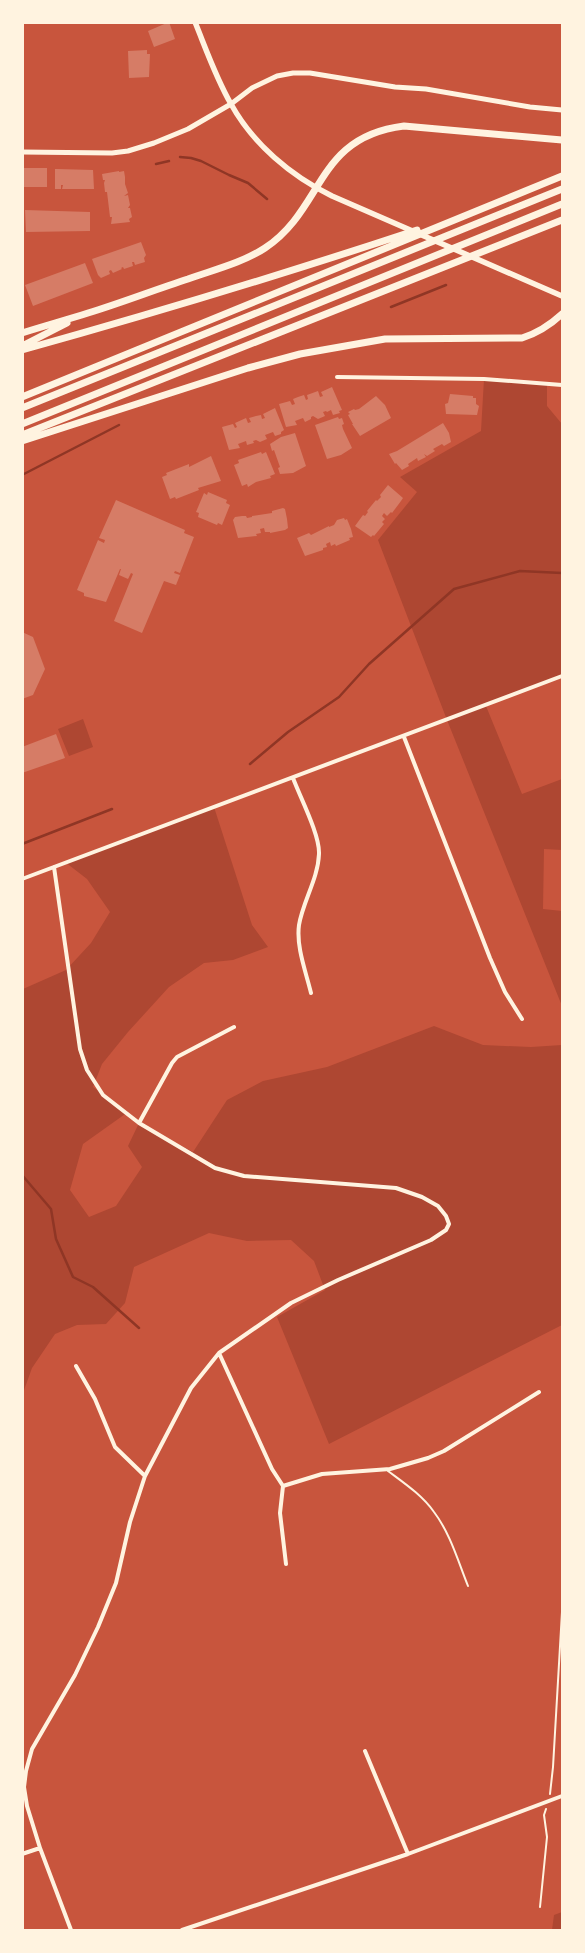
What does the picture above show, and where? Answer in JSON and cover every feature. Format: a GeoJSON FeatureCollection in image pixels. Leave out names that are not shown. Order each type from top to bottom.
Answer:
{"type":"FeatureCollection","features":[{"type":"Feature","properties":{"kind":"highway"},"geometry":{"type":"LineString","coordinates":[[22,333],[230,265],[263,249],[290,228],[328,168],[347,148],[368,135],[387,128],[404,126],[562,140]]}},
{"type":"Feature","properties":{"kind":"highway"},"geometry":{"type":"LineString","coordinates":[[22,398],[562,176]]}},
{"type":"Feature","properties":{"kind":"highway"},"geometry":{"type":"LineString","coordinates":[[22,408],[562,189]]}},
{"type":"Feature","properties":{"kind":"highway"},"geometry":{"type":"LineString","coordinates":[[22,424],[562,204]]}},
{"type":"Feature","properties":{"kind":"highway"},"geometry":{"type":"LineString","coordinates":[[22,348],[157,312],[308,266],[477,210]]}},
{"type":"Feature","properties":{"kind":"highway"},"geometry":{"type":"LineString","coordinates":[[22,435],[562,220]]}},
{"type":"Feature","properties":{"kind":"highway"},"geometry":{"type":"LineString","coordinates":[[22,348],[49,331],[88,313]]}},
{"type":"Feature","properties":{"kind":"highway"},"geometry":{"type":"LineString","coordinates":[[22,441],[248,368],[300,354],[385,339],[522,338],[552,324],[562,314]]}},
{"type":"Feature","properties":{"kind":"main road"},"geometry":{"type":"LineString","coordinates":[[195,22],[231,104],[265,149],[301,180],[386,220],[562,296]]}},
{"type":"Feature","properties":{"kind":"street"},"geometry":{"type":"LineString","coordinates":[[22,152],[112,153],[128,151],[188,130],[231,104],[252,88],[277,76],[293,73],[310,73],[395,87],[426,89],[530,107],[562,110]]}},
{"type":"Feature","properties":{"kind":"street"},"geometry":{"type":"LineString","coordinates":[[337,377],[484,379],[562,385]]}},
{"type":"Feature","properties":{"kind":"street"},"geometry":{"type":"LineString","coordinates":[[22,879],[404,737],[562,676]]}},
{"type":"Feature","properties":{"kind":"street"},"geometry":{"type":"LineString","coordinates":[[404,737],[490,958],[505,992],[522,1019]]}},
{"type":"Feature","properties":{"kind":"street"},"geometry":{"type":"LineString","coordinates":[[293,778],[317,838],[319,854],[299,925],[302,959],[311,993]]}},
{"type":"Feature","properties":{"kind":"street"},"geometry":{"type":"LineString","coordinates":[[54,867],[80,1049],[87,1070],[102,1095],[139,1123],[215,1168],[244,1176],[396,1188],[422,1197],[438,1206],[446,1216],[449,1224],[446,1230],[431,1240],[338,1280],[291,1304],[219,1353],[191,1388],[145,1476],[130,1522],[116,1583],[100,1621],[75,1675],[32,1748],[26,1771],[24,1787],[27,1806],[40,1848],[71,1930]]}},
{"type":"Feature","properties":{"kind":"street"},"geometry":{"type":"LineString","coordinates":[[139,1123],[177,1057],[234,1028]]}},
{"type":"Feature","properties":{"kind":"street"},"geometry":{"type":"LineString","coordinates":[[219,1353],[272,1470],[283,1486],[280,1513],[286,1564]]}},
{"type":"Feature","properties":{"kind":"street"},"geometry":{"type":"LineString","coordinates":[[76,1366],[95,1399],[115,1447],[145,1476]]}},
{"type":"Feature","properties":{"kind":"street"},"geometry":{"type":"LineString","coordinates":[[283,1486],[322,1474],[386,1470],[428,1458],[444,1451],[538,1392]]}},
{"type":"Feature","properties":{"kind":"street"},"geometry":{"type":"LineString","coordinates":[[365,1751],[408,1854]]}},
{"type":"Feature","properties":{"kind":"street"},"geometry":{"type":"LineString","coordinates":[[182,1930],[408,1854],[562,1796]]}},
{"type":"Feature","properties":{"kind":"street"},"geometry":{"type":"LineString","coordinates":[[22,1854],[40,1848]]}},
{"type":"Feature","properties":{"kind":"lane"},"geometry":{"type":"LineString","coordinates":[[386,1470],[420,1496],[434,1512],[446,1532],[468,1586]]}},
{"type":"Feature","properties":{"kind":"path"},"geometry":{"type":"LineString","coordinates":[[540,1907],[547,1837],[544,1815],[549,1801],[553,1767],[562,1612]]}},
{"type":"Feature","properties":{"kind":"shaded area"},"geometry":{"type":"Polygon","coordinates":[[[484,379],[547,383],[547,406],[562,424],[562,676],[486,706],[522,794],[562,779],[562,850],[544,849],[543,909],[562,911],[562,1006],[447,720],[378,540],[417,492],[400,477],[481,431],[484,379]]]}},
{"type":"Feature","properties":{"kind":"shaded area"},"geometry":{"type":"Polygon","coordinates":[[[83,719],[93,747],[69,756],[58,729],[83,719]]]}},
{"type":"Feature","properties":{"kind":"shaded area"},"geometry":{"type":"Polygon","coordinates":[[[214,807],[252,925],[268,947],[233,960],[204,963],[169,987],[102,1064],[93,1087],[128,1112],[83,1144],[70,1190],[89,1217],[116,1206],[142,1167],[128,1146],[139,1123],[193,1152],[227,1100],[263,1081],[327,1067],[434,1026],[483,1045],[531,1047],[562,1045],[562,1325],[329,1444],[277,1317],[325,1290],[314,1261],[291,1240],[247,1241],[209,1233],[134,1267],[125,1303],[106,1324],[77,1325],[55,1334],[32,1368],[23,1393],[23,989],[66,970],[91,943],[110,912],[87,879],[65,862],[214,807]]]}},
{"type":"Feature","properties":{"kind":"shaded area"},"geometry":{"type":"Polygon","coordinates":[[[562,1912],[562,1930],[552,1930],[554,1915],[562,1912]]]}},
{"type":"Feature","properties":{"kind":"building"},"geometry":{"type":"Polygon","coordinates":[[[169,22],[175,39],[154,47],[148,31],[169,22]]]}},
{"type":"Feature","properties":{"kind":"building"},"geometry":{"type":"Polygon","coordinates":[[[147,50],[147,54],[150,54],[149,77],[129,78],[128,51],[147,50]]]}},
{"type":"Feature","properties":{"kind":"building"},"geometry":{"type":"Polygon","coordinates":[[[22,168],[47,168],[47,187],[22,187],[22,168]]]}},
{"type":"Feature","properties":{"kind":"building"},"geometry":{"type":"Polygon","coordinates":[[[55,169],[93,170],[94,189],[62,189],[63,185],[61,185],[61,189],[55,189],[55,169]]]}},
{"type":"Feature","properties":{"kind":"building"},"geometry":{"type":"Polygon","coordinates":[[[124,171],[128,193],[124,196],[128,195],[130,205],[128,208],[130,208],[132,217],[129,219],[130,222],[111,224],[112,217],[110,217],[107,192],[105,192],[105,180],[103,180],[102,174],[124,171]]]}},
{"type":"Feature","properties":{"kind":"building"},"geometry":{"type":"Polygon","coordinates":[[[25,210],[90,212],[90,231],[26,232],[25,210]]]}},
{"type":"Feature","properties":{"kind":"building"},"geometry":{"type":"Polygon","coordinates":[[[141,242],[146,255],[144,258],[145,262],[135,265],[132,262],[133,266],[124,269],[123,267],[113,273],[111,270],[109,271],[110,274],[101,278],[98,275],[92,259],[141,242]]]}},
{"type":"Feature","properties":{"kind":"building"},"geometry":{"type":"Polygon","coordinates":[[[85,263],[93,283],[33,306],[25,285],[85,263]]]}},
{"type":"Feature","properties":{"kind":"building"},"geometry":{"type":"Polygon","coordinates":[[[332,387],[342,410],[339,411],[340,413],[333,415],[331,410],[326,411],[323,412],[325,416],[318,419],[313,416],[305,422],[303,418],[295,421],[297,425],[286,427],[279,404],[290,401],[292,405],[295,404],[293,399],[304,395],[306,400],[308,399],[307,395],[318,391],[320,397],[323,396],[321,392],[332,387]]]}},
{"type":"Feature","properties":{"kind":"building"},"geometry":{"type":"Polygon","coordinates":[[[450,394],[473,396],[473,398],[476,398],[476,404],[479,406],[477,415],[446,414],[445,404],[448,403],[450,394]]]}},
{"type":"Feature","properties":{"kind":"building"},"geometry":{"type":"Polygon","coordinates":[[[376,396],[385,405],[391,418],[360,436],[352,424],[348,412],[359,409],[376,396]]]}},
{"type":"Feature","properties":{"kind":"building"},"geometry":{"type":"Polygon","coordinates":[[[275,408],[284,430],[281,434],[275,436],[273,432],[265,435],[267,439],[260,442],[256,440],[253,441],[254,443],[247,445],[246,441],[238,444],[240,448],[229,450],[222,427],[233,424],[235,428],[237,427],[235,423],[246,418],[248,423],[251,422],[249,418],[261,415],[262,419],[265,418],[263,414],[275,408]]]}},
{"type":"Feature","properties":{"kind":"building"},"geometry":{"type":"Polygon","coordinates":[[[338,417],[339,419],[342,418],[343,429],[352,448],[341,455],[327,459],[315,425],[338,417]]]}},
{"type":"Feature","properties":{"kind":"building"},"geometry":{"type":"Polygon","coordinates":[[[443,423],[449,433],[451,442],[433,449],[435,451],[427,456],[424,454],[426,457],[418,461],[417,458],[402,470],[395,464],[389,454],[443,423]]]}},
{"type":"Feature","properties":{"kind":"building"},"geometry":{"type":"Polygon","coordinates":[[[295,433],[306,466],[293,473],[280,474],[278,468],[280,467],[270,444],[281,437],[295,433]]]}},
{"type":"Feature","properties":{"kind":"building"},"geometry":{"type":"Polygon","coordinates":[[[261,452],[262,454],[266,452],[275,474],[270,476],[271,478],[256,482],[248,487],[247,484],[242,486],[234,465],[239,463],[238,460],[261,452]]]}},
{"type":"Feature","properties":{"kind":"building"},"geometry":{"type":"Polygon","coordinates":[[[211,456],[221,481],[198,488],[199,490],[176,499],[175,497],[170,499],[162,477],[167,475],[166,473],[189,464],[189,467],[211,456]]]}},
{"type":"Feature","properties":{"kind":"building"},"geometry":{"type":"Polygon","coordinates":[[[388,485],[403,498],[392,513],[387,516],[384,513],[382,516],[385,519],[382,522],[384,524],[371,537],[355,526],[376,500],[381,497],[380,495],[388,485]]]}},
{"type":"Feature","properties":{"kind":"building"},"geometry":{"type":"Polygon","coordinates":[[[208,492],[227,500],[226,503],[230,505],[222,525],[218,523],[217,525],[198,517],[199,513],[196,512],[204,493],[207,495],[208,492]]]}},
{"type":"Feature","properties":{"kind":"building"},"geometry":{"type":"Polygon","coordinates":[[[116,500],[185,530],[184,533],[194,537],[180,573],[175,571],[174,573],[180,575],[176,585],[164,581],[142,633],[114,621],[133,574],[131,573],[128,579],[119,575],[120,569],[106,602],[84,596],[84,593],[77,590],[98,540],[104,543],[105,540],[99,538],[116,500]]]}},
{"type":"Feature","properties":{"kind":"building"},"geometry":{"type":"Polygon","coordinates":[[[285,509],[288,528],[285,530],[270,533],[265,532],[264,528],[260,529],[261,533],[256,534],[257,536],[238,538],[233,520],[235,517],[246,516],[247,518],[272,513],[272,511],[285,509]]]}},
{"type":"Feature","properties":{"kind":"building"},"geometry":{"type":"Polygon","coordinates":[[[344,518],[345,520],[347,519],[351,529],[353,537],[349,538],[350,540],[336,546],[335,544],[331,546],[330,542],[326,544],[327,547],[323,548],[323,550],[305,556],[297,538],[309,533],[311,535],[334,525],[337,520],[344,518]]]}},
{"type":"Feature","properties":{"kind":"building"},"geometry":{"type":"Polygon","coordinates":[[[22,632],[33,637],[45,669],[33,695],[22,699],[22,632]]]}},
{"type":"Feature","properties":{"kind":"building"},"geometry":{"type":"Polygon","coordinates":[[[56,734],[65,758],[22,773],[22,747],[56,734]]]}},
{"type":"Feature","properties":{"kind":"waterway"},"geometry":{"type":"LineString","coordinates":[[180,157],[201,161],[248,183],[267,199]]}},
{"type":"Feature","properties":{"kind":"waterway"},"geometry":{"type":"LineString","coordinates":[[156,164],[169,161]]}},
{"type":"Feature","properties":{"kind":"waterway"},"geometry":{"type":"LineString","coordinates":[[391,307],[446,285]]}},
{"type":"Feature","properties":{"kind":"waterway"},"geometry":{"type":"LineString","coordinates":[[22,475],[119,425]]}},
{"type":"Feature","properties":{"kind":"waterway"},"geometry":{"type":"LineString","coordinates":[[250,764],[288,732],[339,697],[369,664],[454,589],[520,571],[562,573]]}},
{"type":"Feature","properties":{"kind":"waterway"},"geometry":{"type":"LineString","coordinates":[[22,844],[112,809]]}},
{"type":"Feature","properties":{"kind":"waterway"},"geometry":{"type":"LineString","coordinates":[[22,1175],[51,1209],[56,1239],[73,1277],[93,1287],[139,1328]]}}]}
